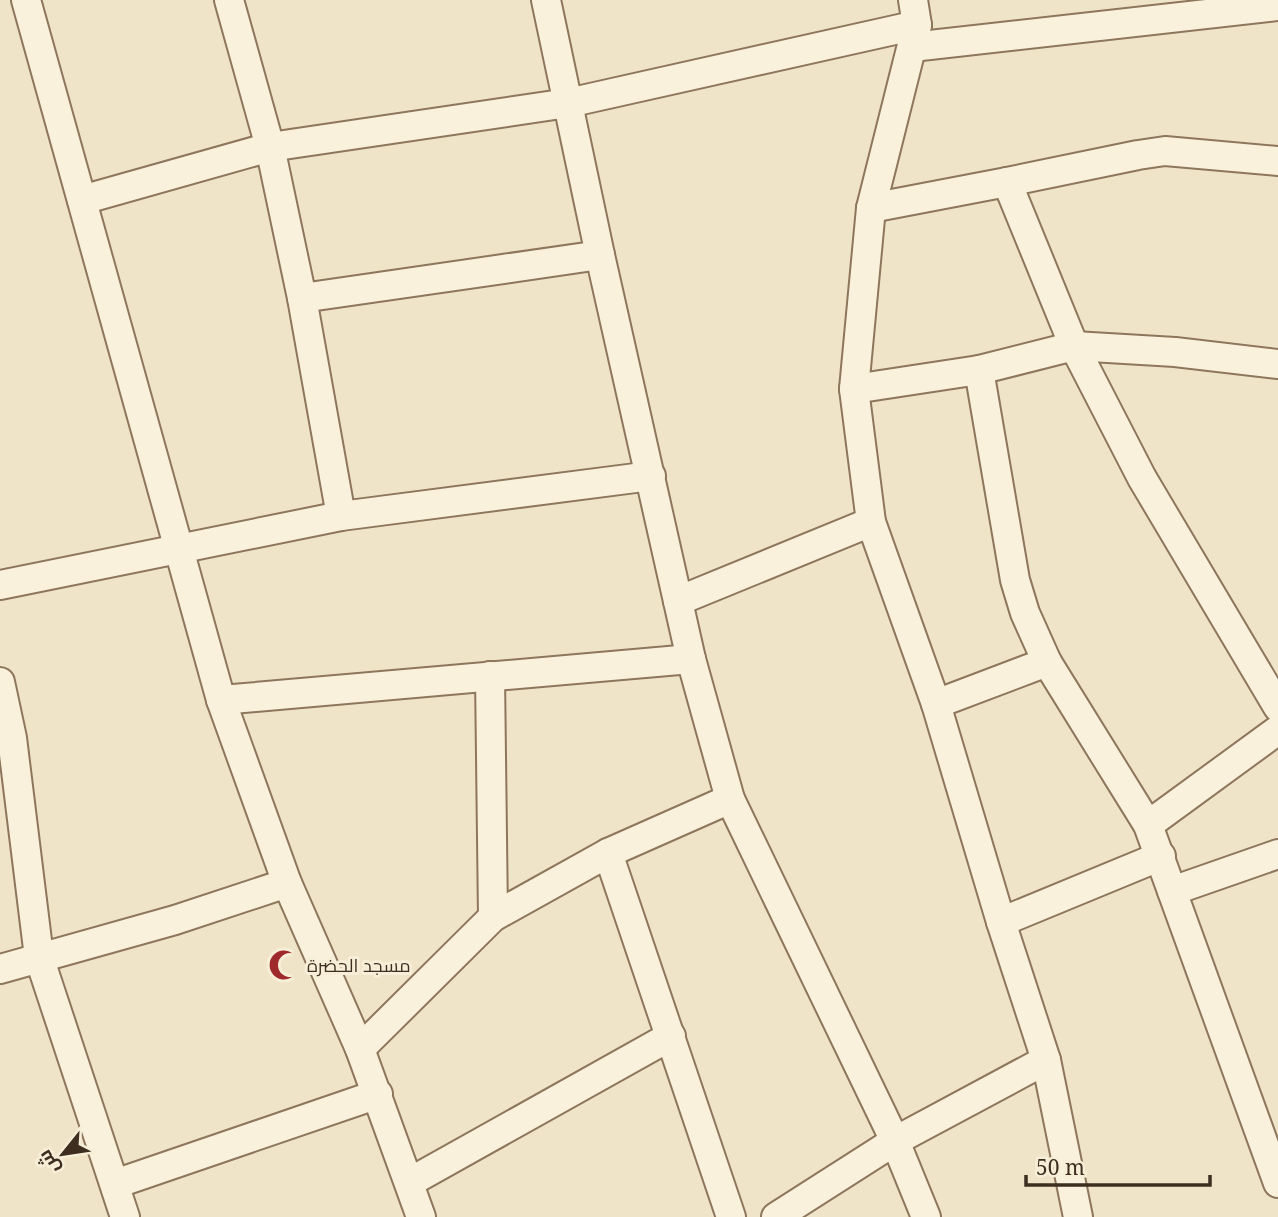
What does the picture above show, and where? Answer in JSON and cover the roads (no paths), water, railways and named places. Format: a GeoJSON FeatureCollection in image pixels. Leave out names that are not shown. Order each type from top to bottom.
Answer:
{"type":"FeatureCollection","features":[{"type":"Feature","properties":{"kind":"street"},"geometry":{"type":"LineString","coordinates":[[26,0],[221,700],[287,883],[360,1049],[421,1217]]}},
{"type":"Feature","properties":{"kind":"street"},"geometry":{"type":"LineString","coordinates":[[229,0],[270,147],[302,298],[341,516]]}},
{"type":"Feature","properties":{"kind":"street"},"geometry":{"type":"LineString","coordinates":[[546,0],[691,659],[730,799],[895,1141],[926,1217]]}},
{"type":"Feature","properties":{"kind":"street"},"geometry":{"type":"LineString","coordinates":[[82,200],[270,147],[568,103],[914,24],[1278,6]]}},
{"type":"Feature","properties":{"kind":"street"},"geometry":{"type":"LineString","coordinates":[[914,24],[871,208],[854,389],[872,522],[936,704],[1045,1060],[1078,1217]]}},
{"type":"Feature","properties":{"kind":"street"},"geometry":{"type":"LineString","coordinates":[[871,208],[1165,151],[1278,161]]}},
{"type":"Feature","properties":{"kind":"street"},"geometry":{"type":"LineString","coordinates":[[1007,182],[1074,346],[1142,478],[1278,707]]}},
{"type":"Feature","properties":{"kind":"street"},"geometry":{"type":"LineString","coordinates":[[302,298],[600,255]]}},
{"type":"Feature","properties":{"kind":"street"},"geometry":{"type":"LineString","coordinates":[[854,389],[979,370],[1074,346],[1175,352],[1278,364]]}},
{"type":"Feature","properties":{"kind":"street"},"geometry":{"type":"LineString","coordinates":[[979,370],[1015,580],[1025,613],[1047,662],[1148,825],[1278,1183]]}},
{"type":"Feature","properties":{"kind":"street"},"geometry":{"type":"LineString","coordinates":[[0,585],[341,516],[651,476]]}},
{"type":"Feature","properties":{"kind":"street"},"geometry":{"type":"LineString","coordinates":[[678,601],[872,522]]}},
{"type":"Feature","properties":{"kind":"street"},"geometry":{"type":"LineString","coordinates":[[221,700],[691,659]]}},
{"type":"Feature","properties":{"kind":"street"},"geometry":{"type":"LineString","coordinates":[[936,704],[1047,662]]}},
{"type":"Feature","properties":{"kind":"street"},"geometry":{"type":"LineString","coordinates":[[489,676],[493,917]]}},
{"type":"Feature","properties":{"kind":"street"},"geometry":{"type":"LineString","coordinates":[[0,682],[12,738],[39,957],[125,1217]]}},
{"type":"Feature","properties":{"kind":"street"},"geometry":{"type":"LineString","coordinates":[[1148,825],[1278,730]]}},
{"type":"Feature","properties":{"kind":"street"},"geometry":{"type":"LineString","coordinates":[[360,1049],[493,917],[608,853],[730,799]]}},
{"type":"Feature","properties":{"kind":"street"},"geometry":{"type":"LineString","coordinates":[[608,853],[731,1217]]}},
{"type":"Feature","properties":{"kind":"street"},"geometry":{"type":"LineString","coordinates":[[1172,891],[1278,853]]}},
{"type":"Feature","properties":{"kind":"street"},"geometry":{"type":"LineString","coordinates":[[1001,922],[1161,856]]}},
{"type":"Feature","properties":{"kind":"street"},"geometry":{"type":"LineString","coordinates":[[0,969],[175,919],[287,883]]}},
{"type":"Feature","properties":{"kind":"street"},"geometry":{"type":"LineString","coordinates":[[410,1182],[671,1036]]}},
{"type":"Feature","properties":{"kind":"street"},"geometry":{"type":"LineString","coordinates":[[776,1217],[895,1141],[1045,1060]]}},
{"type":"Feature","properties":{"kind":"street"},"geometry":{"type":"LineString","coordinates":[[115,1184],[378,1094]]}},
{"type":"Feature","properties":{"kind":"place","name":"مسجد الحضرة"},"geometry":{"type":"Point","coordinates":[284,965]}}]}
